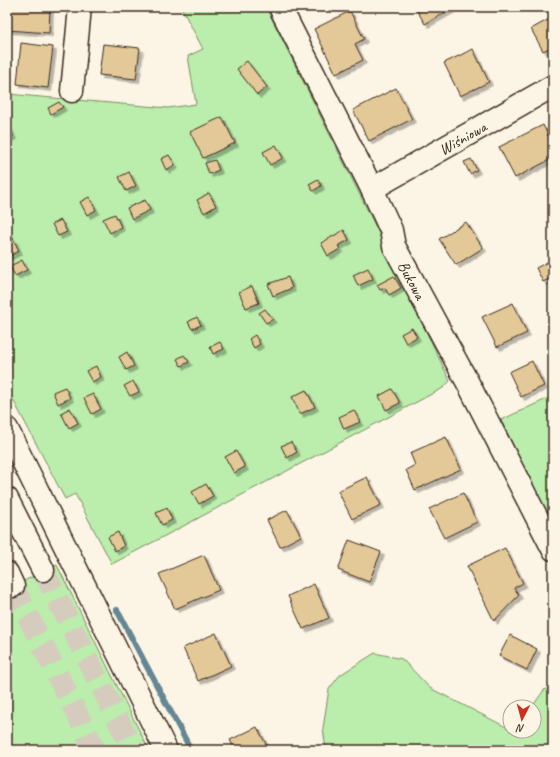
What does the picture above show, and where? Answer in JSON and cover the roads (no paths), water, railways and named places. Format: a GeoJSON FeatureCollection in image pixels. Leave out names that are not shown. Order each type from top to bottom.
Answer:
{"type":"FeatureCollection","features":[{"type":"Feature","properties":{"kind":"street"},"geometry":{"type":"LineString","coordinates":[[72,91],[80,7]]}},
{"type":"Feature","properties":{"kind":"street","name":"Bukowa"},"geometry":{"type":"LineString","coordinates":[[280,7],[372,189],[391,230],[394,246],[469,385],[553,549]]}},
{"type":"Feature","properties":{"kind":"street","name":"Wiśniowa"},"geometry":{"type":"LineString","coordinates":[[372,189],[553,86]]}},
{"type":"Feature","properties":{"kind":"street"},"geometry":{"type":"LineString","coordinates":[[7,429],[166,750]]}},
{"type":"Feature","properties":{"kind":"street"},"geometry":{"type":"LineString","coordinates":[[7,499],[43,570]]}},
{"type":"Feature","properties":{"kind":"waterway"},"geometry":{"type":"LineString","coordinates":[[117,610],[191,750]]}},
{"type":"Feature","properties":{"kind":"tunnel"},"geometry":{"type":"LineString","coordinates":[[43,570],[133,750]]}},
{"type":"Feature","properties":{"kind":"tunnel"},"geometry":{"type":"LineString","coordinates":[[13,586],[95,750]]}}]}
